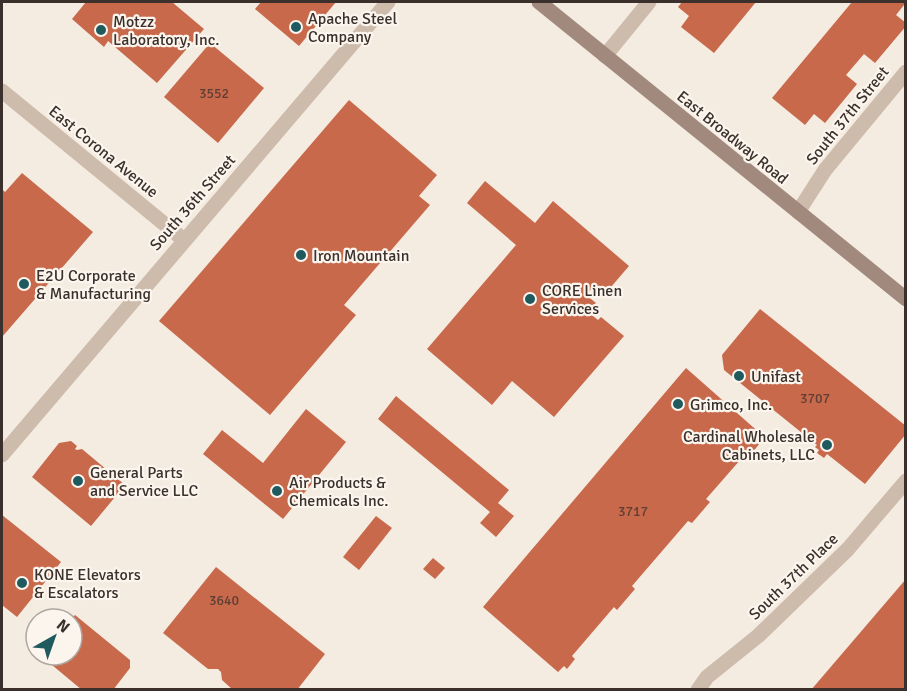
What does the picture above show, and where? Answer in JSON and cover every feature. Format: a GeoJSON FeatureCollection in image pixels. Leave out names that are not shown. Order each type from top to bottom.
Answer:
{"type":"FeatureCollection","features":[{"type":"Feature","properties":{"kind":"main road","name":"East Broadway Road"},"geometry":{"type":"LineString","coordinates":[[538,2],[906,299]]}},
{"type":"Feature","properties":{"kind":"street","name":"South 36th Street"},"geometry":{"type":"LineString","coordinates":[[2,454],[388,2]]}},
{"type":"Feature","properties":{"kind":"street"},"geometry":{"type":"LineString","coordinates":[[605,56],[649,2]]}},
{"type":"Feature","properties":{"kind":"street","name":"South 37th Street"},"geometry":{"type":"LineString","coordinates":[[798,212],[825,170],[906,72]]}},
{"type":"Feature","properties":{"kind":"street","name":"East Corona Avenue"},"geometry":{"type":"LineString","coordinates":[[2,91],[184,240]]}},
{"type":"Feature","properties":{"kind":"street","name":"South 37th Place"},"geometry":{"type":"LineString","coordinates":[[698,690],[707,677],[758,636],[848,549],[906,481]]}},
{"type":"Feature","properties":{"kind":"building"},"geometry":{"type":"Polygon","coordinates":[[[86,2],[172,2],[204,29],[157,83],[108,41],[104,47],[72,19],[86,2]]]}},
{"type":"Feature","properties":{"kind":"building","name":"Apache Steel Company"},"geometry":{"type":"Polygon","coordinates":[[[261,2],[336,2],[299,46],[255,9],[261,2]]]}},
{"type":"Feature","properties":{"kind":"building"},"geometry":{"type":"Polygon","coordinates":[[[682,2],[756,2],[714,53],[681,27],[689,16],[678,7],[682,2]]]}},
{"type":"Feature","properties":{"kind":"building"},"geometry":{"type":"Polygon","coordinates":[[[852,2],[906,2],[906,6],[904,5],[896,15],[906,23],[906,26],[875,63],[864,54],[846,75],[857,84],[825,123],[814,114],[805,125],[772,98],[852,2]]]}},
{"type":"Feature","properties":{"kind":"building"},"geometry":{"type":"Polygon","coordinates":[[[210,43],[264,88],[218,143],[164,97],[210,43]]]}},
{"type":"Feature","properties":{"kind":"building","name":"Iron Mountain"},"geometry":{"type":"Polygon","coordinates":[[[349,100],[437,175],[419,196],[430,205],[344,305],[356,315],[270,415],[159,321],[349,100]]]}},
{"type":"Feature","properties":{"kind":"building","name":"E2U Corporate & Manufacturing"},"geometry":{"type":"Polygon","coordinates":[[[22,173],[93,232],[2,337],[2,189],[5,192],[22,173]]]}},
{"type":"Feature","properties":{"kind":"building","name":"CORE Linen Services"},"geometry":{"type":"Polygon","coordinates":[[[485,181],[535,223],[553,201],[629,266],[605,294],[595,285],[586,295],[596,303],[588,312],[598,320],[601,317],[624,336],[554,417],[512,381],[492,405],[427,349],[516,245],[467,203],[485,181]]]}},
{"type":"Feature","properties":{"kind":"building"},"geometry":{"type":"Polygon","coordinates":[[[760,309],[906,426],[906,434],[865,484],[827,454],[824,458],[817,453],[819,450],[815,447],[817,445],[724,370],[722,355],[760,309]]]}},
{"type":"Feature","properties":{"kind":"building"},"geometry":{"type":"Polygon","coordinates":[[[686,368],[762,435],[757,440],[760,443],[752,453],[748,451],[706,499],[710,502],[692,523],[688,521],[632,586],[635,589],[617,610],[614,607],[572,656],[575,659],[567,669],[564,666],[558,672],[483,607],[686,368]]]}},
{"type":"Feature","properties":{"kind":"building"},"geometry":{"type":"Polygon","coordinates":[[[396,396],[509,490],[498,503],[514,516],[496,537],[480,523],[490,512],[378,419],[396,396]]]}},
{"type":"Feature","properties":{"kind":"building","name":"Air Products & Chemicals Inc."},"geometry":{"type":"Polygon","coordinates":[[[306,409],[346,442],[283,519],[203,454],[222,430],[263,463],[306,409]]]}},
{"type":"Feature","properties":{"kind":"building","name":"General Parts and Service LLC"},"geometry":{"type":"Polygon","coordinates":[[[71,441],[77,446],[75,449],[82,449],[125,485],[91,526],[32,477],[59,443],[71,441]]]}},
{"type":"Feature","properties":{"kind":"building","name":"KONE Elevators & Escalators"},"geometry":{"type":"Polygon","coordinates":[[[2,515],[61,562],[17,617],[2,605],[2,515]]]}},
{"type":"Feature","properties":{"kind":"building"},"geometry":{"type":"Polygon","coordinates":[[[376,516],[392,528],[359,570],[343,557],[376,516]]]}},
{"type":"Feature","properties":{"kind":"building"},"geometry":{"type":"Polygon","coordinates":[[[433,558],[445,568],[435,579],[423,569],[433,558]]]}},
{"type":"Feature","properties":{"kind":"building"},"geometry":{"type":"Polygon","coordinates":[[[216,567],[325,654],[297,690],[233,690],[222,680],[218,669],[208,669],[163,633],[216,567]]]}},
{"type":"Feature","properties":{"kind":"building"},"geometry":{"type":"Polygon","coordinates":[[[906,579],[906,690],[811,690],[906,579]]]}},
{"type":"Feature","properties":{"kind":"building"},"geometry":{"type":"Polygon","coordinates":[[[84,622],[130,660],[130,668],[113,690],[82,690],[54,667],[84,667],[84,622]]]}},
{"type":"Feature","properties":{"kind":"place","name":"Apache Steel Company"},"geometry":{"type":"Point","coordinates":[296,27]}},
{"type":"Feature","properties":{"kind":"place","name":"Motzz Laboratory, Inc."},"geometry":{"type":"Point","coordinates":[101,30]}},
{"type":"Feature","properties":{"kind":"place","name":"Iron Mountain"},"geometry":{"type":"Point","coordinates":[301,255]}},
{"type":"Feature","properties":{"kind":"place","name":"E2U Corporate & Manufacturing"},"geometry":{"type":"Point","coordinates":[24,284]}},
{"type":"Feature","properties":{"kind":"place","name":"CORE Linen Services"},"geometry":{"type":"Point","coordinates":[530,299]}},
{"type":"Feature","properties":{"kind":"place","name":"Unifast"},"geometry":{"type":"Point","coordinates":[739,376]}},
{"type":"Feature","properties":{"kind":"place","name":"Grimco, Inc."},"geometry":{"type":"Point","coordinates":[678,404]}},
{"type":"Feature","properties":{"kind":"place","name":"Cardinal Wholesale Cabinets, LLC"},"geometry":{"type":"Point","coordinates":[827,445]}},
{"type":"Feature","properties":{"kind":"place","name":"General Parts and Service LLC"},"geometry":{"type":"Point","coordinates":[78,481]}},
{"type":"Feature","properties":{"kind":"place","name":"Air Products & Chemicals Inc."},"geometry":{"type":"Point","coordinates":[277,491]}},
{"type":"Feature","properties":{"kind":"place","name":"KONE Elevators & Escalators"},"geometry":{"type":"Point","coordinates":[22,583]}}]}
